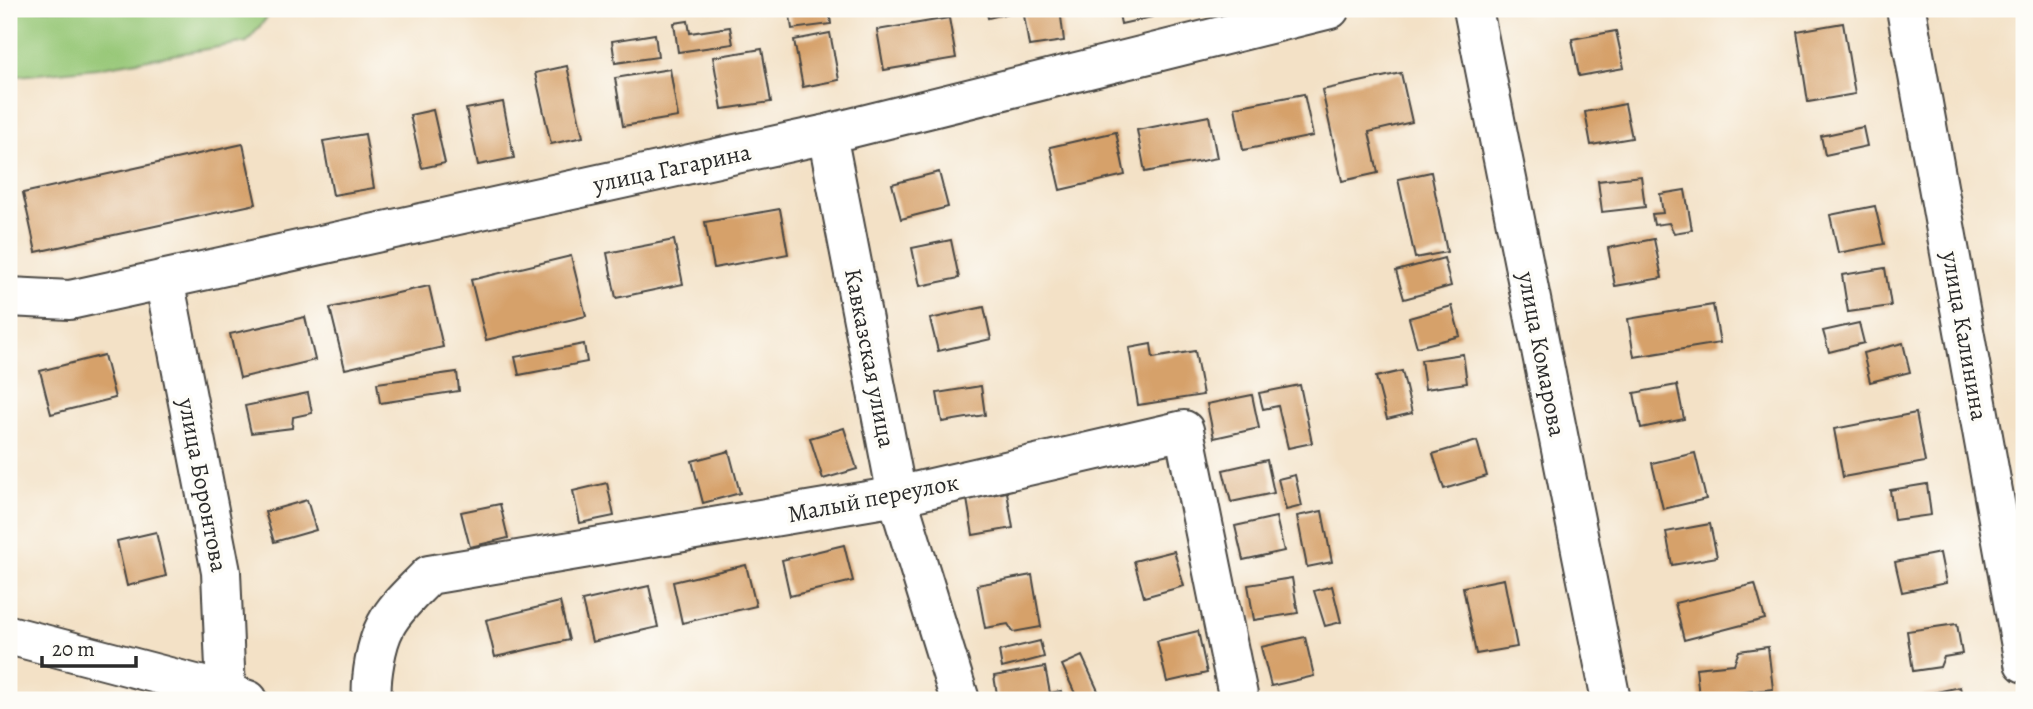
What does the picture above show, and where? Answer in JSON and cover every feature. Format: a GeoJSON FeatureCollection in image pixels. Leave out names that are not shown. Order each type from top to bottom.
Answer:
{"type":"FeatureCollection","features":[{"type":"Feature","properties":{"kind":"street","name":"улица Гагарина"},"geometry":{"type":"LineString","coordinates":[[9,297],[70,300],[827,134],[1330,9]]}},
{"type":"Feature","properties":{"kind":"street","name":"улица Комарова"},"geometry":{"type":"LineString","coordinates":[[1473,9],[1611,700]]}},
{"type":"Feature","properties":{"kind":"street","name":"улица Калинина"},"geometry":{"type":"LineString","coordinates":[[1906,9],[2024,663]]}},
{"type":"Feature","properties":{"kind":"street","name":"Кавказская улица"},"geometry":{"type":"LineString","coordinates":[[827,134],[897,496],[960,700]]}},
{"type":"Feature","properties":{"kind":"street","name":"улица Боронтова"},"geometry":{"type":"LineString","coordinates":[[164,279],[222,572],[238,696]]}},
{"type":"Feature","properties":{"kind":"street","name":"Малый переулок"},"geometry":{"type":"LineString","coordinates":[[372,700],[370,688],[385,626],[402,602],[429,575],[897,496],[1184,430],[1239,700]]}},
{"type":"Feature","properties":{"kind":"street"},"geometry":{"type":"LineString","coordinates":[[9,635],[238,696]]}},
{"type":"Feature","properties":{"kind":"green space"},"geometry":{"type":"Polygon","coordinates":[[[9,9],[274,9],[247,42],[97,68],[9,77],[9,9]]]}},
{"type":"Feature","properties":{"kind":"building"},"geometry":{"type":"Polygon","coordinates":[[[789,9],[829,9],[831,24],[792,29],[789,9]]]}},
{"type":"Feature","properties":{"kind":"building"},"geometry":{"type":"Polygon","coordinates":[[[986,9],[1022,9],[1022,10],[988,18],[986,9]]]}},
{"type":"Feature","properties":{"kind":"building"},"geometry":{"type":"Polygon","coordinates":[[[1023,9],[1060,9],[1064,41],[1029,46],[1023,9]]]}},
{"type":"Feature","properties":{"kind":"building"},"geometry":{"type":"Polygon","coordinates":[[[1118,9],[1150,9],[1152,17],[1121,24],[1118,9]]]}},
{"type":"Feature","properties":{"kind":"building"},"geometry":{"type":"Polygon","coordinates":[[[1176,9],[1219,9],[1220,11],[1177,17],[1176,9]]]}},
{"type":"Feature","properties":{"kind":"building"},"geometry":{"type":"Polygon","coordinates":[[[949,18],[956,58],[884,70],[877,30],[949,18]]]}},
{"type":"Feature","properties":{"kind":"building"},"geometry":{"type":"Polygon","coordinates":[[[688,21],[690,33],[730,27],[733,44],[678,52],[674,23],[688,21]]]}},
{"type":"Feature","properties":{"kind":"building"},"geometry":{"type":"Polygon","coordinates":[[[1843,23],[1855,94],[1808,102],[1797,31],[1843,23]]]}},
{"type":"Feature","properties":{"kind":"building"},"geometry":{"type":"Polygon","coordinates":[[[1616,31],[1624,68],[1579,76],[1572,39],[1616,31]]]}},
{"type":"Feature","properties":{"kind":"building"},"geometry":{"type":"Polygon","coordinates":[[[830,33],[839,80],[803,87],[794,40],[830,33]]]}},
{"type":"Feature","properties":{"kind":"building"},"geometry":{"type":"Polygon","coordinates":[[[655,34],[658,57],[615,63],[612,41],[655,34]]]}},
{"type":"Feature","properties":{"kind":"building"},"geometry":{"type":"Polygon","coordinates":[[[762,49],[771,102],[722,109],[713,57],[762,49]]]}},
{"type":"Feature","properties":{"kind":"building"},"geometry":{"type":"Polygon","coordinates":[[[567,66],[583,137],[551,144],[535,73],[567,66]]]}},
{"type":"Feature","properties":{"kind":"building"},"geometry":{"type":"Polygon","coordinates":[[[670,69],[678,117],[623,126],[615,78],[670,69]]]}},
{"type":"Feature","properties":{"kind":"building"},"geometry":{"type":"Polygon","coordinates":[[[1401,73],[1412,122],[1369,132],[1378,173],[1342,181],[1322,90],[1401,73]]]}},
{"type":"Feature","properties":{"kind":"building"},"geometry":{"type":"Polygon","coordinates":[[[1304,94],[1313,136],[1243,150],[1235,107],[1304,94]]]}},
{"type":"Feature","properties":{"kind":"building"},"geometry":{"type":"Polygon","coordinates":[[[503,102],[514,158],[478,165],[466,109],[503,102]]]}},
{"type":"Feature","properties":{"kind":"building"},"geometry":{"type":"Polygon","coordinates":[[[1625,104],[1632,138],[1591,145],[1585,112],[1625,104]]]}},
{"type":"Feature","properties":{"kind":"building"},"geometry":{"type":"Polygon","coordinates":[[[433,110],[445,163],[422,168],[410,115],[433,110]]]}},
{"type":"Feature","properties":{"kind":"building"},"geometry":{"type":"Polygon","coordinates":[[[1209,116],[1217,158],[1145,172],[1137,130],[1209,116]]]}},
{"type":"Feature","properties":{"kind":"building"},"geometry":{"type":"Polygon","coordinates":[[[1863,127],[1867,146],[1825,155],[1821,136],[1863,127]]]}},
{"type":"Feature","properties":{"kind":"building"},"geometry":{"type":"Polygon","coordinates":[[[1116,132],[1125,175],[1060,190],[1050,147],[1116,132]]]}},
{"type":"Feature","properties":{"kind":"building"},"geometry":{"type":"Polygon","coordinates":[[[365,134],[374,188],[333,195],[323,141],[365,134]]]}},
{"type":"Feature","properties":{"kind":"building"},"geometry":{"type":"Polygon","coordinates":[[[243,144],[256,204],[36,252],[23,193],[243,144]]]}},
{"type":"Feature","properties":{"kind":"building"},"geometry":{"type":"Polygon","coordinates":[[[939,172],[948,207],[901,219],[892,184],[939,172]]]}},
{"type":"Feature","properties":{"kind":"building"},"geometry":{"type":"Polygon","coordinates":[[[1431,172],[1447,252],[1415,258],[1398,179],[1431,172]]]}},
{"type":"Feature","properties":{"kind":"building"},"geometry":{"type":"Polygon","coordinates":[[[1641,176],[1645,207],[1602,212],[1598,181],[1641,176]]]}},
{"type":"Feature","properties":{"kind":"building"},"geometry":{"type":"Polygon","coordinates":[[[1685,190],[1692,230],[1674,233],[1669,223],[1654,225],[1652,214],[1663,213],[1660,194],[1685,190]]]}},
{"type":"Feature","properties":{"kind":"building"},"geometry":{"type":"Polygon","coordinates":[[[1875,206],[1884,244],[1838,253],[1830,215],[1875,206]]]}},
{"type":"Feature","properties":{"kind":"building"},"geometry":{"type":"Polygon","coordinates":[[[780,209],[788,254],[714,268],[705,222],[780,209]]]}},
{"type":"Feature","properties":{"kind":"building"},"geometry":{"type":"Polygon","coordinates":[[[1654,239],[1662,278],[1615,286],[1608,248],[1654,239]]]}},
{"type":"Feature","properties":{"kind":"building"},"geometry":{"type":"Polygon","coordinates":[[[674,240],[683,284],[616,298],[607,253],[674,240]]]}},
{"type":"Feature","properties":{"kind":"building"},"geometry":{"type":"Polygon","coordinates":[[[951,240],[959,278],[920,286],[912,248],[951,240]]]}},
{"type":"Feature","properties":{"kind":"building"},"geometry":{"type":"Polygon","coordinates":[[[571,256],[586,316],[486,340],[471,280],[571,256]]]}},
{"type":"Feature","properties":{"kind":"building"},"geometry":{"type":"Polygon","coordinates":[[[1444,258],[1451,286],[1404,299],[1396,271],[1444,258]]]}},
{"type":"Feature","properties":{"kind":"building"},"geometry":{"type":"Polygon","coordinates":[[[1885,268],[1891,306],[1848,312],[1842,275],[1885,268]]]}},
{"type":"Feature","properties":{"kind":"building"},"geometry":{"type":"Polygon","coordinates":[[[429,286],[443,347],[345,369],[330,308],[429,286]]]}},
{"type":"Feature","properties":{"kind":"building"},"geometry":{"type":"Polygon","coordinates":[[[1713,305],[1720,343],[1634,357],[1628,319],[1713,305]]]}},
{"type":"Feature","properties":{"kind":"building"},"geometry":{"type":"Polygon","coordinates":[[[1452,306],[1460,336],[1417,347],[1409,318],[1452,306]]]}},
{"type":"Feature","properties":{"kind":"building"},"geometry":{"type":"Polygon","coordinates":[[[984,307],[991,339],[938,351],[930,319],[984,307]]]}},
{"type":"Feature","properties":{"kind":"building"},"geometry":{"type":"Polygon","coordinates":[[[305,317],[315,360],[240,378],[230,334],[305,317]]]}},
{"type":"Feature","properties":{"kind":"building"},"geometry":{"type":"Polygon","coordinates":[[[1859,323],[1864,343],[1829,352],[1823,331],[1859,323]]]}},
{"type":"Feature","properties":{"kind":"building"},"geometry":{"type":"Polygon","coordinates":[[[1903,343],[1910,372],[1870,382],[1863,353],[1903,343]]]}},
{"type":"Feature","properties":{"kind":"building"},"geometry":{"type":"Polygon","coordinates":[[[584,344],[587,362],[519,375],[515,357],[584,344]]]}},
{"type":"Feature","properties":{"kind":"building"},"geometry":{"type":"Polygon","coordinates":[[[1151,344],[1153,358],[1195,351],[1203,395],[1138,405],[1129,348],[1151,344]]]}},
{"type":"Feature","properties":{"kind":"building"},"geometry":{"type":"Polygon","coordinates":[[[1463,354],[1467,383],[1425,389],[1421,360],[1463,354]]]}},
{"type":"Feature","properties":{"kind":"building"},"geometry":{"type":"Polygon","coordinates":[[[104,355],[115,398],[51,414],[40,371],[104,355]]]}},
{"type":"Feature","properties":{"kind":"building"},"geometry":{"type":"Polygon","coordinates":[[[1402,371],[1412,413],[1387,419],[1376,377],[1402,371]]]}},
{"type":"Feature","properties":{"kind":"building"},"geometry":{"type":"Polygon","coordinates":[[[457,372],[459,391],[380,403],[377,383],[457,372]]]}},
{"type":"Feature","properties":{"kind":"building"},"geometry":{"type":"Polygon","coordinates":[[[1300,385],[1312,443],[1288,448],[1278,406],[1263,409],[1259,393],[1300,385]]]}},
{"type":"Feature","properties":{"kind":"building"},"geometry":{"type":"Polygon","coordinates":[[[1677,385],[1684,419],[1641,428],[1634,393],[1677,385]]]}},
{"type":"Feature","properties":{"kind":"building"},"geometry":{"type":"Polygon","coordinates":[[[981,386],[985,415],[942,422],[937,393],[981,386]]]}},
{"type":"Feature","properties":{"kind":"building"},"geometry":{"type":"Polygon","coordinates":[[[308,393],[312,413],[293,417],[292,428],[251,433],[245,406],[308,393]]]}},
{"type":"Feature","properties":{"kind":"building"},"geometry":{"type":"Polygon","coordinates":[[[1252,395],[1259,428],[1214,438],[1207,404],[1252,395]]]}},
{"type":"Feature","properties":{"kind":"building"},"geometry":{"type":"Polygon","coordinates":[[[1916,413],[1925,462],[1843,477],[1834,429],[1916,413]]]}},
{"type":"Feature","properties":{"kind":"building"},"geometry":{"type":"Polygon","coordinates":[[[844,428],[857,469],[823,479],[810,438],[844,428]]]}},
{"type":"Feature","properties":{"kind":"building"},"geometry":{"type":"Polygon","coordinates":[[[1477,441],[1487,476],[1444,489],[1433,454],[1477,441]]]}},
{"type":"Feature","properties":{"kind":"building"},"geometry":{"type":"Polygon","coordinates":[[[729,451],[740,493],[703,503],[692,461],[729,451]]]}},
{"type":"Feature","properties":{"kind":"building"},"geometry":{"type":"Polygon","coordinates":[[[1695,453],[1706,499],[1663,509],[1652,463],[1695,453]]]}},
{"type":"Feature","properties":{"kind":"building"},"geometry":{"type":"Polygon","coordinates":[[[1267,460],[1274,493],[1231,502],[1223,470],[1267,460]]]}},
{"type":"Feature","properties":{"kind":"building"},"geometry":{"type":"Polygon","coordinates":[[[1295,475],[1302,506],[1286,510],[1278,479],[1295,475]]]}},
{"type":"Feature","properties":{"kind":"building"},"geometry":{"type":"Polygon","coordinates":[[[607,483],[614,516],[580,523],[573,491],[607,483]]]}},
{"type":"Feature","properties":{"kind":"building"},"geometry":{"type":"Polygon","coordinates":[[[1927,484],[1931,515],[1894,520],[1890,490],[1927,484]]]}},
{"type":"Feature","properties":{"kind":"building"},"geometry":{"type":"Polygon","coordinates":[[[1007,492],[1013,528],[973,535],[967,499],[1007,492]]]}},
{"type":"Feature","properties":{"kind":"building"},"geometry":{"type":"Polygon","coordinates":[[[307,500],[316,530],[274,542],[265,512],[307,500]]]}},
{"type":"Feature","properties":{"kind":"building"},"geometry":{"type":"Polygon","coordinates":[[[500,504],[508,538],[470,547],[461,512],[500,504]]]}},
{"type":"Feature","properties":{"kind":"building"},"geometry":{"type":"Polygon","coordinates":[[[1322,511],[1332,562],[1307,567],[1297,516],[1322,511]]]}},
{"type":"Feature","properties":{"kind":"building"},"geometry":{"type":"Polygon","coordinates":[[[1276,517],[1284,551],[1243,560],[1235,526],[1276,517]]]}},
{"type":"Feature","properties":{"kind":"building"},"geometry":{"type":"Polygon","coordinates":[[[1710,524],[1717,557],[1672,565],[1666,532],[1710,524]]]}},
{"type":"Feature","properties":{"kind":"building"},"geometry":{"type":"Polygon","coordinates":[[[156,532],[166,576],[127,586],[117,541],[156,532]]]}},
{"type":"Feature","properties":{"kind":"building"},"geometry":{"type":"Polygon","coordinates":[[[844,545],[853,581],[790,596],[782,560],[844,545]]]}},
{"type":"Feature","properties":{"kind":"building"},"geometry":{"type":"Polygon","coordinates":[[[1174,551],[1184,586],[1144,597],[1134,561],[1174,551]]]}},
{"type":"Feature","properties":{"kind":"building"},"geometry":{"type":"Polygon","coordinates":[[[1940,553],[1946,583],[1902,592],[1895,562],[1940,553]]]}},
{"type":"Feature","properties":{"kind":"building"},"geometry":{"type":"Polygon","coordinates":[[[746,565],[756,606],[682,623],[673,582],[746,565]]]}},
{"type":"Feature","properties":{"kind":"building"},"geometry":{"type":"Polygon","coordinates":[[[1032,575],[1041,627],[1013,632],[1008,624],[985,628],[977,585],[1032,575]]]}},
{"type":"Feature","properties":{"kind":"building"},"geometry":{"type":"Polygon","coordinates":[[[1292,578],[1298,613],[1254,620],[1248,585],[1292,578]]]}},
{"type":"Feature","properties":{"kind":"building"},"geometry":{"type":"Polygon","coordinates":[[[1504,579],[1517,647],[1476,654],[1463,587],[1504,579]]]}},
{"type":"Feature","properties":{"kind":"building"},"geometry":{"type":"Polygon","coordinates":[[[1755,584],[1765,619],[1684,640],[1675,603],[1755,584]]]}},
{"type":"Feature","properties":{"kind":"building"},"geometry":{"type":"Polygon","coordinates":[[[649,586],[658,627],[592,642],[582,601],[649,586]]]}},
{"type":"Feature","properties":{"kind":"building"},"geometry":{"type":"Polygon","coordinates":[[[1332,586],[1341,622],[1325,626],[1314,591],[1332,586]]]}},
{"type":"Feature","properties":{"kind":"building"},"geometry":{"type":"Polygon","coordinates":[[[560,602],[569,640],[495,657],[486,620],[560,602]]]}},
{"type":"Feature","properties":{"kind":"building"},"geometry":{"type":"Polygon","coordinates":[[[1957,624],[1962,654],[1944,657],[1940,667],[1913,671],[1907,631],[1957,624]]]}},
{"type":"Feature","properties":{"kind":"building"},"geometry":{"type":"Polygon","coordinates":[[[1198,631],[1207,673],[1167,682],[1157,641],[1198,631]]]}},
{"type":"Feature","properties":{"kind":"building"},"geometry":{"type":"Polygon","coordinates":[[[1305,637],[1314,676],[1271,686],[1261,647],[1305,637]]]}},
{"type":"Feature","properties":{"kind":"building"},"geometry":{"type":"Polygon","coordinates":[[[1040,641],[1044,657],[1002,668],[999,651],[1040,641]]]}},
{"type":"Feature","properties":{"kind":"building"},"geometry":{"type":"Polygon","coordinates":[[[1768,647],[1773,689],[1699,697],[1696,668],[1734,664],[1739,651],[1768,647]]]}},
{"type":"Feature","properties":{"kind":"building"},"geometry":{"type":"Polygon","coordinates":[[[1082,656],[1099,693],[1078,700],[1062,665],[1082,656]]]}},
{"type":"Feature","properties":{"kind":"building"},"geometry":{"type":"Polygon","coordinates":[[[1045,667],[1050,693],[1061,691],[1063,700],[998,700],[994,676],[1045,667]]]}},
{"type":"Feature","properties":{"kind":"building"},"geometry":{"type":"Polygon","coordinates":[[[1960,687],[1963,700],[1904,699],[1960,687]]]}}]}
